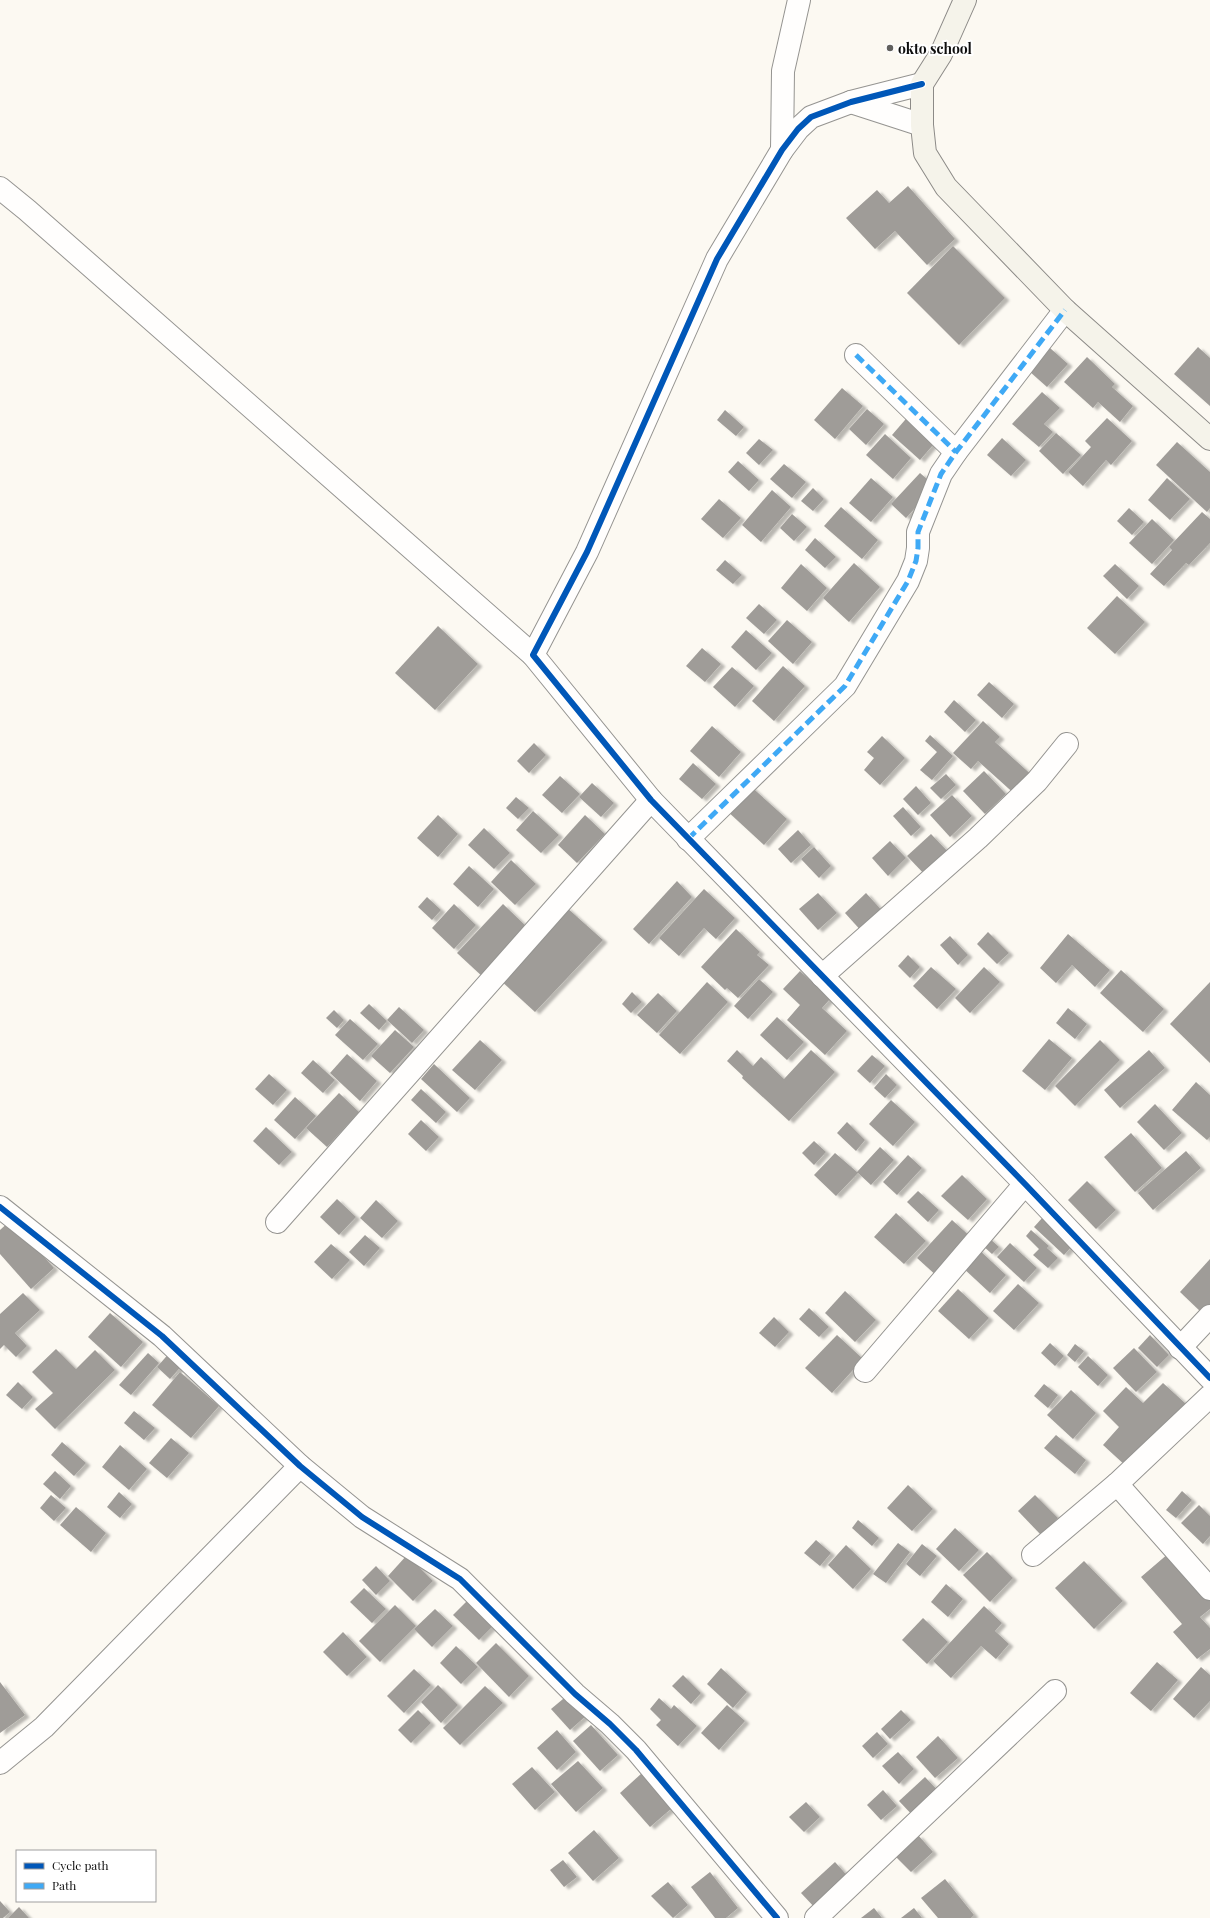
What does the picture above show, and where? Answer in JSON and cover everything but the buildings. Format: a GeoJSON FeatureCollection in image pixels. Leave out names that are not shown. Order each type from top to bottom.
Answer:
{"type":"FeatureCollection","features":[{"type":"Feature","properties":{"kind":"main road"},"geometry":{"type":"LineString","coordinates":[[965,0],[941,54],[922,84],[922,125],[925,153],[946,187],[1065,310],[1210,438]]}},
{"type":"Feature","properties":{"kind":"street"},"geometry":{"type":"LineString","coordinates":[[782,150],[783,71],[799,0]]}},
{"type":"Feature","properties":{"kind":"street"},"geometry":{"type":"LineString","coordinates":[[533,656],[597,530],[717,259],[782,150],[798,129],[811,117],[851,102],[922,84]]}},
{"type":"Feature","properties":{"kind":"street"},"geometry":{"type":"LineString","coordinates":[[851,102],[922,125]]}},
{"type":"Feature","properties":{"kind":"street"},"geometry":{"type":"LineString","coordinates":[[0,188],[39,220],[533,656],[651,800],[1025,1184],[1210,1378]]}},
{"type":"Feature","properties":{"kind":"street"},"geometry":{"type":"LineString","coordinates":[[688,839],[845,686],[908,581],[916,561],[918,532],[941,474],[956,452],[1065,310]]}},
{"type":"Feature","properties":{"kind":"street"},"geometry":{"type":"LineString","coordinates":[[856,355],[956,452]]}},
{"type":"Feature","properties":{"kind":"street"},"geometry":{"type":"LineString","coordinates":[[822,976],[978,838],[1037,782],[1067,744]]}},
{"type":"Feature","properties":{"kind":"street"},"geometry":{"type":"LineString","coordinates":[[277,1222],[651,800]]}},
{"type":"Feature","properties":{"kind":"street"},"geometry":{"type":"LineString","coordinates":[[865,1371],[1025,1184]]}},
{"type":"Feature","properties":{"kind":"street"},"geometry":{"type":"LineString","coordinates":[[0,1207],[162,1336],[300,1466],[362,1517],[466,1584],[575,1694],[610,1724],[636,1750],[777,1918]]}},
{"type":"Feature","properties":{"kind":"street"},"geometry":{"type":"LineString","coordinates":[[1180,1348],[1210,1316]]}},
{"type":"Feature","properties":{"kind":"street"},"geometry":{"type":"LineString","coordinates":[[1033,1555],[1117,1484],[1210,1396]]}},
{"type":"Feature","properties":{"kind":"street"},"geometry":{"type":"LineString","coordinates":[[0,1762],[44,1727],[300,1466]]}},
{"type":"Feature","properties":{"kind":"street"},"geometry":{"type":"LineString","coordinates":[[1117,1484],[1210,1589]]}},
{"type":"Feature","properties":{"kind":"street"},"geometry":{"type":"LineString","coordinates":[[816,1918],[1054,1691]]}},
{"type":"Feature","properties":{"kind":"marked path"},"geometry":{"type":"LineString","coordinates":[[688,839],[845,686],[908,581],[916,561],[918,532],[941,474],[956,452],[1065,310]]}},
{"type":"Feature","properties":{"kind":"marked path"},"geometry":{"type":"LineString","coordinates":[[856,355],[956,452]]}},
{"type":"Feature","properties":{"kind":"cycle path"},"geometry":{"type":"LineString","coordinates":[[922,84],[851,102],[811,117],[798,129],[782,150],[717,259],[587,552],[533,655],[651,800],[1025,1184],[1210,1378]]}},
{"type":"Feature","properties":{"kind":"cycle path"},"geometry":{"type":"LineString","coordinates":[[0,1207],[162,1336],[300,1466],[362,1517],[460,1579],[575,1694],[610,1724],[636,1750],[777,1918]]}},
{"type":"Feature","properties":{"kind":"place","name":"okto school"},"geometry":{"type":"Point","coordinates":[890,48]}}]}
